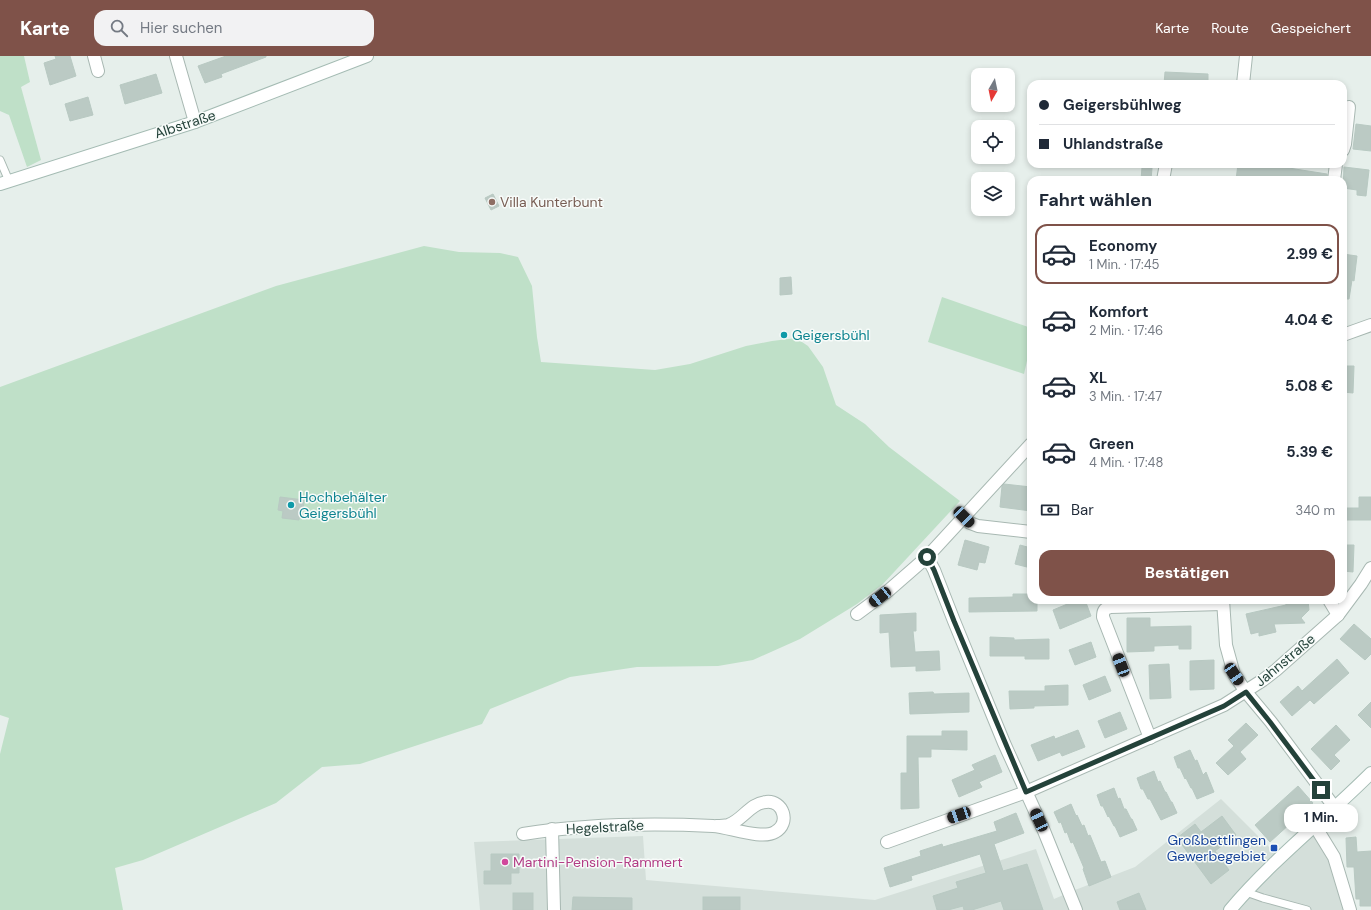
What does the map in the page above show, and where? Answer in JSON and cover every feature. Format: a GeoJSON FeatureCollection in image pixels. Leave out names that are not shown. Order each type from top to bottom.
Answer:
{"type":"FeatureCollection","features":[{"type":"Feature","properties":{"kind":"street"},"geometry":{"type":"LineString","coordinates":[[94,56],[98,71]]}},
{"type":"Feature","properties":{"kind":"street"},"geometry":{"type":"LineString","coordinates":[[177,56],[195,122]]}},
{"type":"Feature","properties":{"kind":"street","name":"Albstraße"},"geometry":{"type":"LineString","coordinates":[[5,183],[195,122],[368,56]]}},
{"type":"Feature","properties":{"kind":"street"},"geometry":{"type":"LineString","coordinates":[[1243,80],[1246,56]]}},
{"type":"Feature","properties":{"kind":"street"},"geometry":{"type":"LineString","coordinates":[[1347,126],[1349,107]]}},
{"type":"Feature","properties":{"kind":"street"},"geometry":{"type":"LineString","coordinates":[[1347,334],[1371,325]]}},
{"type":"Feature","properties":{"kind":"street"},"geometry":{"type":"LineString","coordinates":[[857,614],[888,591],[927,557],[1027,448]]}},
{"type":"Feature","properties":{"kind":"street"},"geometry":{"type":"LineString","coordinates":[[964,517],[970,523],[978,526],[1027,532]]}},
{"type":"Feature","properties":{"kind":"street"},"geometry":{"type":"LineString","coordinates":[[927,557],[934,570],[1076,910]]}},
{"type":"Feature","properties":{"kind":"street","name":"Jahnstraße"},"geometry":{"type":"LineString","coordinates":[[1347,603],[1371,568]]}},
{"type":"Feature","properties":{"kind":"street"},"geometry":{"type":"LineString","coordinates":[[1150,738],[1102,617],[1102,612],[1105,608],[1110,606],[1166,604]]}},
{"type":"Feature","properties":{"kind":"street"},"geometry":{"type":"LineString","coordinates":[[1223,604],[1226,644],[1234,674],[1246,692],[1335,808]]}},
{"type":"Feature","properties":{"kind":"street"},"geometry":{"type":"LineString","coordinates":[[1331,604],[1338,615]]}},
{"type":"Feature","properties":{"kind":"street","name":"Jahnstraße"},"geometry":{"type":"LineString","coordinates":[[887,842],[1026,792],[1224,706],[1276,670],[1338,615],[1346,604]]}},
{"type":"Feature","properties":{"kind":"street"},"geometry":{"type":"LineString","coordinates":[[1230,910],[1284,854],[1371,773]]}},
{"type":"Feature","properties":{"kind":"street","name":"Hegelstraße"},"geometry":{"type":"LineString","coordinates":[[554,910],[552,829],[614,825],[728,825],[755,805],[768,801],[781,807],[784,814],[784,822],[782,826],[774,833],[751,833],[716,826]]}},
{"type":"Feature","properties":{"kind":"street"},"geometry":{"type":"LineString","coordinates":[[1315,826],[1334,857],[1350,910]]}},
{"type":"Feature","properties":{"kind":"street"},"geometry":{"type":"LineString","coordinates":[[523,834],[552,829]]}},
{"type":"Feature","properties":{"kind":"lane"},"geometry":{"type":"LineString","coordinates":[[0,160],[5,183]]}},
{"type":"Feature","properties":{"kind":"lane"},"geometry":{"type":"LineString","coordinates":[[1246,892],[1307,910]]}},
{"type":"Feature","properties":{"kind":"shaded area"},"geometry":{"type":"Polygon","coordinates":[[[1221,799],[1276,854],[1315,818],[1355,910],[480,910],[474,842],[643,836],[646,880],[875,900],[1036,849],[1054,899],[1135,867],[1221,799]]]}},
{"type":"Feature","properties":{"kind":"green space"},"geometry":{"type":"Polygon","coordinates":[[[0,56],[24,56],[30,82],[21,87],[41,160],[27,167],[9,115],[0,111],[0,56]]]}},
{"type":"Feature","properties":{"kind":"green space"},"geometry":{"type":"Polygon","coordinates":[[[424,246],[459,252],[500,253],[518,257],[532,286],[541,362],[655,370],[690,364],[746,346],[796,338],[808,346],[823,367],[836,405],[865,424],[889,447],[960,501],[883,584],[857,604],[800,639],[753,660],[718,666],[637,667],[570,677],[490,709],[482,724],[360,764],[322,767],[276,803],[143,860],[115,868],[123,910],[0,910],[0,754],[9,718],[0,715],[0,387],[276,286],[424,246]]]}},
{"type":"Feature","properties":{"kind":"green space"},"geometry":{"type":"Polygon","coordinates":[[[942,297],[1027,327],[1027,361],[1024,374],[928,342],[942,297]]]}},
{"type":"Feature","properties":{"kind":"building"},"geometry":{"type":"Polygon","coordinates":[[[55,56],[70,56],[76,76],[50,85],[44,63],[56,59],[55,56]]]}},
{"type":"Feature","properties":{"kind":"building"},"geometry":{"type":"Polygon","coordinates":[[[226,56],[266,57],[221,74],[222,77],[205,83],[198,66],[226,56]]]}},
{"type":"Feature","properties":{"kind":"building"},"geometry":{"type":"Polygon","coordinates":[[[1165,72],[1208,74],[1208,80],[1164,80],[1165,72]]]}},
{"type":"Feature","properties":{"kind":"building"},"geometry":{"type":"Polygon","coordinates":[[[156,74],[162,93],[125,104],[120,85],[156,74]]]}},
{"type":"Feature","properties":{"kind":"building"},"geometry":{"type":"Polygon","coordinates":[[[88,97],[93,115],[70,121],[65,104],[88,97]]]}},
{"type":"Feature","properties":{"kind":"building"},"geometry":{"type":"Polygon","coordinates":[[[1356,124],[1371,126],[1371,151],[1353,149],[1356,124]]]}},
{"type":"Feature","properties":{"kind":"building"},"geometry":{"type":"Polygon","coordinates":[[[1142,168],[1152,168],[1151,176],[1141,176],[1142,168]]]}},
{"type":"Feature","properties":{"kind":"building"},"geometry":{"type":"Polygon","coordinates":[[[1238,168],[1289,168],[1327,174],[1327,176],[1236,176],[1238,168]]]}},
{"type":"Feature","properties":{"kind":"building"},"geometry":{"type":"Polygon","coordinates":[[[1344,168],[1369,170],[1366,196],[1357,195],[1357,190],[1347,189],[1347,176],[1344,176],[1344,168]]]}},
{"type":"Feature","properties":{"kind":"building","name":"Villa Kunterbunt"},"geometry":{"type":"Polygon","coordinates":[[[493,194],[499,206],[491,210],[485,198],[493,194]]]}},
{"type":"Feature","properties":{"kind":"building"},"geometry":{"type":"Polygon","coordinates":[[[1347,255],[1357,256],[1354,281],[1352,280],[1349,299],[1347,299],[1347,255]]]}},
{"type":"Feature","properties":{"kind":"building"},"geometry":{"type":"Polygon","coordinates":[[[791,277],[792,294],[780,295],[780,278],[791,277]]]}},
{"type":"Feature","properties":{"kind":"building"},"geometry":{"type":"Polygon","coordinates":[[[1347,366],[1354,366],[1353,393],[1347,392],[1347,366]]]}},
{"type":"Feature","properties":{"kind":"building"},"geometry":{"type":"Polygon","coordinates":[[[1004,484],[1027,487],[1027,510],[1000,507],[1002,486],[1004,484]]]}},
{"type":"Feature","properties":{"kind":"building","name":"Hochbehälter Geigersbühl"},"geometry":{"type":"Polygon","coordinates":[[[280,497],[304,500],[303,510],[300,510],[299,520],[282,518],[283,511],[278,510],[280,497]]]}},
{"type":"Feature","properties":{"kind":"building"},"geometry":{"type":"Polygon","coordinates":[[[1359,497],[1371,497],[1371,520],[1347,520],[1347,508],[1359,508],[1359,497]]]}},
{"type":"Feature","properties":{"kind":"building"},"geometry":{"type":"Polygon","coordinates":[[[965,540],[989,547],[985,563],[979,562],[977,570],[958,565],[965,540]]]}},
{"type":"Feature","properties":{"kind":"building"},"geometry":{"type":"Polygon","coordinates":[[[1020,545],[1027,547],[1027,567],[1015,564],[1020,545]]]}},
{"type":"Feature","properties":{"kind":"building"},"geometry":{"type":"Polygon","coordinates":[[[1347,545],[1354,545],[1353,572],[1347,571],[1347,545]]]}},
{"type":"Feature","properties":{"kind":"building"},"geometry":{"type":"Polygon","coordinates":[[[1013,594],[1027,594],[1027,604],[1037,604],[1037,611],[969,612],[969,598],[1013,597],[1013,594]]]}},
{"type":"Feature","properties":{"kind":"building"},"geometry":{"type":"Polygon","coordinates":[[[1067,604],[1086,604],[1091,616],[1060,629],[1053,610],[1067,604]]]}},
{"type":"Feature","properties":{"kind":"building"},"geometry":{"type":"Polygon","coordinates":[[[1308,604],[1309,610],[1301,618],[1305,623],[1274,624],[1276,632],[1259,636],[1259,632],[1251,634],[1246,614],[1286,605],[1308,604]]]}},
{"type":"Feature","properties":{"kind":"building"},"geometry":{"type":"Polygon","coordinates":[[[916,613],[916,631],[913,631],[915,652],[939,651],[940,670],[916,671],[916,666],[891,667],[889,632],[880,633],[880,615],[916,613]]]}},
{"type":"Feature","properties":{"kind":"building"},"geometry":{"type":"Polygon","coordinates":[[[1127,618],[1150,618],[1150,627],[1191,626],[1191,649],[1179,649],[1179,645],[1154,646],[1154,651],[1127,652],[1127,618]]]}},
{"type":"Feature","properties":{"kind":"building"},"geometry":{"type":"Polygon","coordinates":[[[1354,624],[1371,639],[1371,654],[1365,660],[1340,639],[1354,624]]]}},
{"type":"Feature","properties":{"kind":"building"},"geometry":{"type":"Polygon","coordinates":[[[990,637],[1014,638],[1014,640],[1049,639],[1049,659],[1025,659],[1025,656],[990,656],[990,637]]]}},
{"type":"Feature","properties":{"kind":"building"},"geometry":{"type":"Polygon","coordinates":[[[1091,642],[1096,657],[1075,665],[1069,650],[1091,642]]]}},
{"type":"Feature","properties":{"kind":"building"},"geometry":{"type":"Polygon","coordinates":[[[1337,659],[1349,673],[1314,704],[1310,700],[1292,716],[1280,702],[1298,686],[1302,691],[1337,659]]]}},
{"type":"Feature","properties":{"kind":"building"},"geometry":{"type":"Polygon","coordinates":[[[1214,660],[1214,689],[1190,690],[1190,661],[1214,660]]]}},
{"type":"Feature","properties":{"kind":"building"},"geometry":{"type":"Polygon","coordinates":[[[1169,664],[1171,698],[1150,699],[1149,665],[1169,664]]]}},
{"type":"Feature","properties":{"kind":"building"},"geometry":{"type":"Polygon","coordinates":[[[1105,676],[1111,691],[1089,700],[1083,685],[1105,676]]]}},
{"type":"Feature","properties":{"kind":"building"},"geometry":{"type":"Polygon","coordinates":[[[1068,685],[1068,705],[1034,706],[1034,708],[1010,709],[1009,691],[1045,691],[1045,686],[1068,685]]]}},
{"type":"Feature","properties":{"kind":"building"},"geometry":{"type":"Polygon","coordinates":[[[933,692],[934,694],[969,693],[969,712],[910,714],[909,693],[933,692]]]}},
{"type":"Feature","properties":{"kind":"building"},"geometry":{"type":"Polygon","coordinates":[[[1371,702],[1371,728],[1358,715],[1371,702]]]}},
{"type":"Feature","properties":{"kind":"building"},"geometry":{"type":"Polygon","coordinates":[[[1120,712],[1127,729],[1105,738],[1098,721],[1120,712]]]}},
{"type":"Feature","properties":{"kind":"building"},"geometry":{"type":"Polygon","coordinates":[[[1246,723],[1258,735],[1240,752],[1246,759],[1228,775],[1216,763],[1234,746],[1228,740],[1246,723]]]}},
{"type":"Feature","properties":{"kind":"building"},"geometry":{"type":"Polygon","coordinates":[[[1336,725],[1350,740],[1334,755],[1340,761],[1331,770],[1311,749],[1336,725]]]}},
{"type":"Feature","properties":{"kind":"building"},"geometry":{"type":"Polygon","coordinates":[[[1078,730],[1085,747],[1062,756],[1060,752],[1038,761],[1031,745],[1054,736],[1055,739],[1078,730]]]}},
{"type":"Feature","properties":{"kind":"building"},"geometry":{"type":"Polygon","coordinates":[[[942,731],[967,731],[967,750],[931,749],[931,757],[918,757],[919,808],[901,809],[901,773],[907,773],[907,736],[942,736],[942,731]]]}},
{"type":"Feature","properties":{"kind":"building"},"geometry":{"type":"Polygon","coordinates":[[[1190,750],[1195,761],[1197,760],[1203,775],[1206,772],[1214,792],[1197,799],[1180,768],[1178,768],[1174,757],[1190,750]]]}},
{"type":"Feature","properties":{"kind":"building"},"geometry":{"type":"Polygon","coordinates":[[[995,755],[1002,772],[979,782],[982,787],[959,797],[952,780],[975,770],[972,765],[995,755]]]}},
{"type":"Feature","properties":{"kind":"building"},"geometry":{"type":"Polygon","coordinates":[[[1154,771],[1158,782],[1160,781],[1177,813],[1161,820],[1150,799],[1148,799],[1143,789],[1141,789],[1137,778],[1154,771]]]}},
{"type":"Feature","properties":{"kind":"building"},"geometry":{"type":"Polygon","coordinates":[[[1298,786],[1313,803],[1270,842],[1255,825],[1298,786]]]}},
{"type":"Feature","properties":{"kind":"building"},"geometry":{"type":"Polygon","coordinates":[[[1114,788],[1118,799],[1120,798],[1124,809],[1126,809],[1137,830],[1120,837],[1103,806],[1101,806],[1097,795],[1114,788]]]}},
{"type":"Feature","properties":{"kind":"building"},"geometry":{"type":"Polygon","coordinates":[[[1071,804],[1082,826],[1084,825],[1088,836],[1090,835],[1101,862],[1105,861],[1111,877],[1089,886],[1083,869],[1084,868],[1073,842],[1071,843],[1067,832],[1065,833],[1061,822],[1059,823],[1054,812],[1071,804]]]}},
{"type":"Feature","properties":{"kind":"building"},"geometry":{"type":"Polygon","coordinates":[[[1016,813],[1024,833],[994,844],[1003,871],[1027,864],[1043,910],[1004,910],[1001,901],[972,910],[964,910],[963,906],[948,910],[937,910],[933,896],[958,888],[956,882],[986,873],[980,854],[911,876],[912,880],[890,887],[884,868],[921,856],[920,851],[942,844],[943,847],[997,831],[994,822],[1016,813]]]}},
{"type":"Feature","properties":{"kind":"building"},"geometry":{"type":"Polygon","coordinates":[[[1222,816],[1236,835],[1215,851],[1229,870],[1211,884],[1177,838],[1195,824],[1201,832],[1222,816]]]}},
{"type":"Feature","properties":{"kind":"building"},"geometry":{"type":"Polygon","coordinates":[[[1356,837],[1357,852],[1371,851],[1371,906],[1360,906],[1360,899],[1356,899],[1354,867],[1347,867],[1346,838],[1356,837]]]}},
{"type":"Feature","properties":{"kind":"building","name":"Martini-Pension-Rammert"},"geometry":{"type":"Polygon","coordinates":[[[491,854],[519,854],[519,873],[511,873],[511,884],[484,884],[484,871],[491,871],[491,854]]]}},
{"type":"Feature","properties":{"kind":"building"},"geometry":{"type":"Polygon","coordinates":[[[513,893],[533,893],[533,910],[513,910],[513,893]]]}},
{"type":"Feature","properties":{"kind":"building"},"geometry":{"type":"Polygon","coordinates":[[[1139,893],[1146,910],[1120,910],[1117,902],[1139,893]]]}},
{"type":"Feature","properties":{"kind":"building"},"geometry":{"type":"Polygon","coordinates":[[[573,897],[632,898],[632,910],[572,910],[573,897]]]}},
{"type":"Feature","properties":{"kind":"building"},"geometry":{"type":"Polygon","coordinates":[[[703,897],[740,897],[740,910],[703,910],[703,897]]]}},
{"type":"Feature","properties":{"kind":"place","name":"Villa Kunterbunt"},"geometry":{"type":"Point","coordinates":[492,202]}},
{"type":"Feature","properties":{"kind":"place","name":"Geigersbühl"},"geometry":{"type":"Point","coordinates":[784,335]}},
{"type":"Feature","properties":{"kind":"place","name":"Hochbehälter Geigersbühl"},"geometry":{"type":"Point","coordinates":[291,505]}},
{"type":"Feature","properties":{"kind":"place","name":"Großbettlingen Gewerbegebiet"},"geometry":{"type":"Point","coordinates":[1274,848]}},
{"type":"Feature","properties":{"kind":"place","name":"Martini-Pension-Rammert"},"geometry":{"type":"Point","coordinates":[505,862]}},
{"type":"Feature","properties":{"kind":"route"},"geometry":{"type":"LineString","coordinates":[[927,557],[934,570],[1026,792],[1224,706],[1246,692],[1321,790]]}}]}
